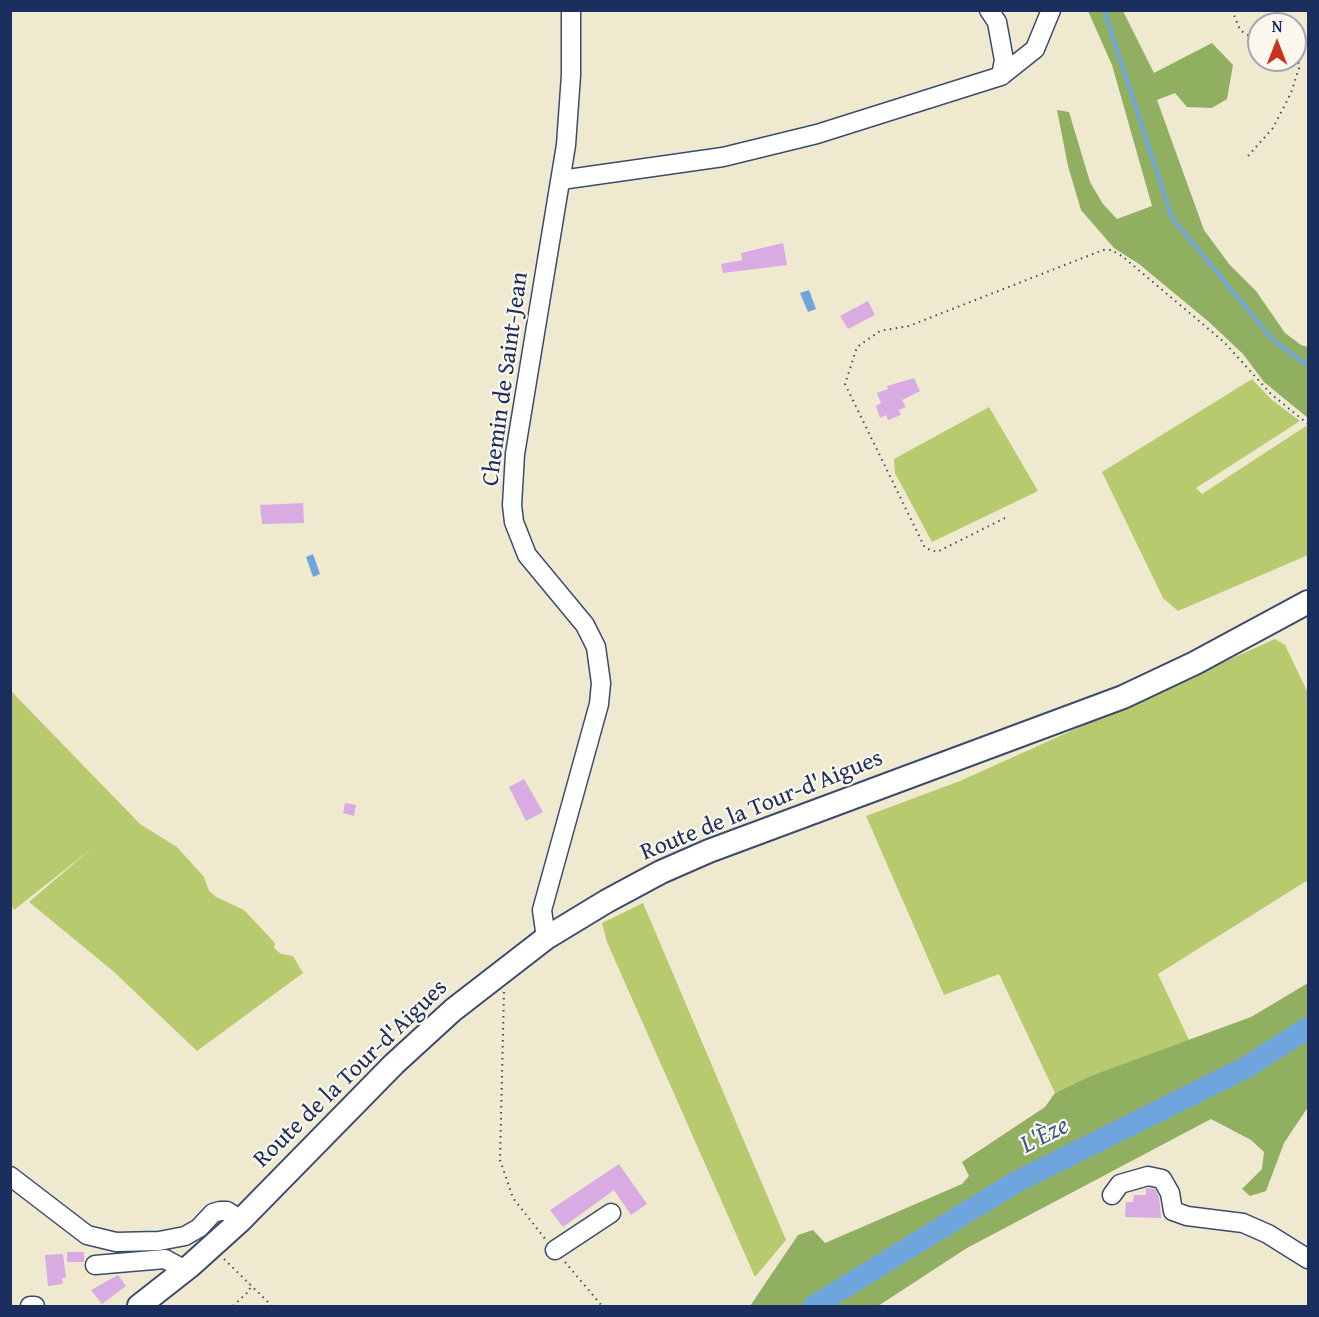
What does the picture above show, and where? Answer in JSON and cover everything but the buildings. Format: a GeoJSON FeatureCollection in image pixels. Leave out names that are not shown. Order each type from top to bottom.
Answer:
{"type":"FeatureCollection","features":[{"type":"Feature","properties":{"kind":"main road","name":"Route de la Tour-d'Aigues"},"geometry":{"type":"LineString","coordinates":[[139,1306],[185,1270],[241,1220],[394,1064],[453,1010],[546,938],[661,872],[1123,697],[1195,663],[1308,602]]}},
{"type":"Feature","properties":{"kind":"street","name":"Chemin de Saint-Jean"},"geometry":{"type":"LineString","coordinates":[[546,938],[542,910],[599,704],[601,684],[596,647],[585,625],[527,555],[514,522],[512,505],[515,454],[561,180],[569,110],[571,10]]}},
{"type":"Feature","properties":{"kind":"street"},"geometry":{"type":"LineString","coordinates":[[989,10],[997,22],[1004,60],[1001,76]]}},
{"type":"Feature","properties":{"kind":"street"},"geometry":{"type":"LineString","coordinates":[[561,180],[723,157],[817,134],[1001,76],[1035,49],[1051,10]]}},
{"type":"Feature","properties":{"kind":"street"},"geometry":{"type":"LineString","coordinates":[[10,1176],[87,1235],[116,1242],[159,1241],[185,1236],[199,1228],[213,1213],[220,1210],[227,1211],[241,1220]]}},
{"type":"Feature","properties":{"kind":"street"},"geometry":{"type":"LineString","coordinates":[[1112,1195],[1120,1184],[1148,1176],[1162,1179],[1170,1193],[1173,1211],[1187,1216],[1243,1223],[1268,1234],[1308,1259]]}},
{"type":"Feature","properties":{"kind":"street"},"geometry":{"type":"LineString","coordinates":[[555,1250],[611,1213]]}},
{"type":"Feature","properties":{"kind":"street"},"geometry":{"type":"LineString","coordinates":[[95,1265],[165,1259],[185,1270]]}},
{"type":"Feature","properties":{"kind":"street"},"geometry":{"type":"LineString","coordinates":[[30,1306],[35,1306]]}},
{"type":"Feature","properties":{"kind":"path"},"geometry":{"type":"LineString","coordinates":[[1232,10],[1240,30],[1247,34]]}},
{"type":"Feature","properties":{"kind":"path"},"geometry":{"type":"LineString","coordinates":[[1248,156],[1273,128],[1292,93],[1298,72]]}},
{"type":"Feature","properties":{"kind":"path"},"geometry":{"type":"LineString","coordinates":[[1005,518],[937,552],[925,548],[845,384],[856,347],[880,331],[909,326],[1103,250],[1111,250],[1122,256],[1224,342],[1271,394],[1308,424]]}},
{"type":"Feature","properties":{"kind":"path"},"geometry":{"type":"LineString","coordinates":[[505,969],[500,1053],[500,1160],[513,1198],[602,1306]]}},
{"type":"Feature","properties":{"kind":"path"},"geometry":{"type":"LineString","coordinates":[[211,1247],[272,1306]]}},
{"type":"Feature","properties":{"kind":"path"},"geometry":{"type":"LineString","coordinates":[[233,1306],[250,1290],[249,1283]]}},
{"type":"Feature","properties":{"kind":"green space"},"geometry":{"type":"Polygon","coordinates":[[[1088,11],[1123,11],[1154,73],[1212,43],[1233,65],[1227,99],[1212,108],[1187,107],[1175,93],[1157,100],[1204,230],[1229,264],[1256,291],[1285,333],[1301,345],[1308,347],[1308,418],[1264,382],[1243,354],[1209,322],[1139,264],[1114,248],[1081,210],[1068,166],[1057,110],[1069,112],[1090,182],[1103,204],[1117,219],[1152,206],[1112,65],[1088,11]]]}},
{"type":"Feature","properties":{"kind":"green space"},"geometry":{"type":"Polygon","coordinates":[[[1252,379],[1272,400],[1300,421],[1196,488],[1202,494],[1306,426],[1308,429],[1308,555],[1178,611],[1163,598],[1102,472],[1252,379]]]}},
{"type":"Feature","properties":{"kind":"green space"},"geometry":{"type":"Polygon","coordinates":[[[989,407],[1038,491],[932,542],[895,473],[894,459],[989,407]]]}},
{"type":"Feature","properties":{"kind":"green space"},"geometry":{"type":"Polygon","coordinates":[[[1275,639],[1285,645],[1308,693],[1308,880],[1158,974],[1189,1040],[1090,1076],[1055,1093],[999,974],[944,995],[866,816],[960,781],[1275,639]]]}},
{"type":"Feature","properties":{"kind":"green space"},"geometry":{"type":"Polygon","coordinates":[[[11,691],[140,824],[177,847],[204,877],[209,891],[216,897],[244,910],[275,943],[274,948],[281,954],[293,956],[303,973],[197,1051],[113,971],[29,902],[91,849],[14,910],[10,904],[11,691]]]}},
{"type":"Feature","properties":{"kind":"green space"},"geometry":{"type":"Polygon","coordinates":[[[643,903],[786,1240],[755,1277],[607,942],[602,923],[643,903]]]}},
{"type":"Feature","properties":{"kind":"green space"},"geometry":{"type":"Polygon","coordinates":[[[1308,983],[1308,1107],[1284,1143],[1266,1191],[1250,1196],[1242,1189],[1262,1169],[1264,1152],[1251,1140],[1211,1119],[967,1248],[878,1306],[750,1306],[798,1235],[813,1230],[825,1243],[962,1184],[969,1176],[962,1162],[1045,1107],[1055,1093],[1090,1076],[1251,1017],[1308,983]]]}},
{"type":"Feature","properties":{"kind":"water"},"geometry":{"type":"Polygon","coordinates":[[[809,290],[816,309],[808,312],[800,293],[809,290]]]}},
{"type":"Feature","properties":{"kind":"water"},"geometry":{"type":"Polygon","coordinates":[[[313,554],[320,574],[313,577],[306,557],[313,554]]]}},
{"type":"Feature","properties":{"kind":"waterway"},"geometry":{"type":"LineString","coordinates":[[1104,10],[1172,218],[1273,340],[1308,366]]}},
{"type":"Feature","properties":{"kind":"waterway","name":"L'Èze"},"geometry":{"type":"LineString","coordinates":[[814,1306],[1016,1182],[1245,1068],[1308,1028]]}}]}
